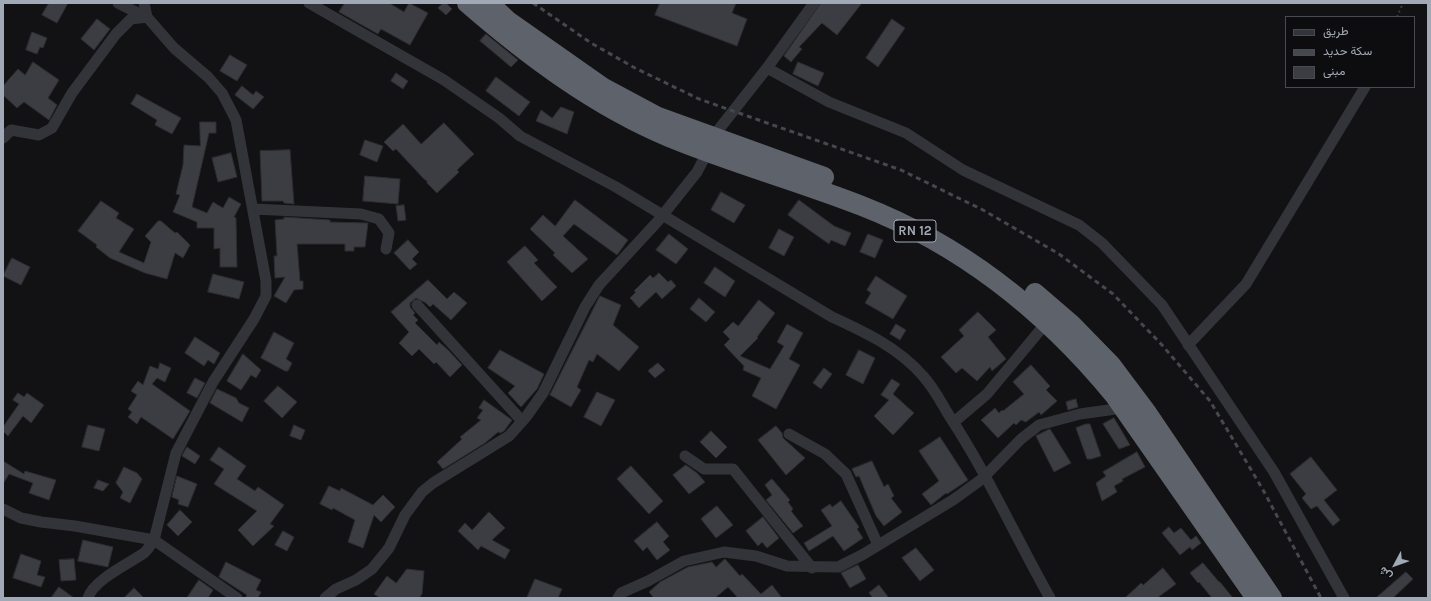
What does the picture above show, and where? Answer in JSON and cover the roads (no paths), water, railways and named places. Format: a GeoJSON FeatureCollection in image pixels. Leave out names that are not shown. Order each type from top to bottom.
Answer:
{"type":"FeatureCollection","features":[{"type":"Feature","properties":{"kind":"highway","name":"RN 12"},"geometry":{"type":"LineString","coordinates":[[467,3],[534,58],[604,104],[668,136],[710,145],[841,184],[896,207],[958,239],[1029,288],[1065,319],[1111,365],[1189,465],[1272,598]]}},
{"type":"Feature","properties":{"kind":"highway","name":"RN 12"},"geometry":{"type":"LineString","coordinates":[[489,3],[508,21],[602,87],[710,145],[864,206],[913,230],[978,267],[1021,299],[1047,322],[1091,366],[1123,408],[1256,598]]}},
{"type":"Feature","properties":{"kind":"street"},"geometry":{"type":"LineString","coordinates":[[88,598],[95,588],[117,568],[145,552],[154,540],[176,453],[213,382],[254,319],[266,296],[266,281],[236,120],[222,93],[208,77],[174,48],[146,17],[118,3]]}},
{"type":"Feature","properties":{"kind":"street"},"geometry":{"type":"LineString","coordinates":[[144,3],[146,17]]}},
{"type":"Feature","properties":{"kind":"street"},"geometry":{"type":"LineString","coordinates":[[309,3],[444,80],[498,118],[520,136],[616,187],[832,317],[867,334],[900,354],[924,376],[986,474],[1050,598]]}},
{"type":"Feature","properties":{"kind":"street"},"geometry":{"type":"LineString","coordinates":[[325,598],[336,589],[356,580],[372,569],[389,548],[405,515],[422,492],[509,436],[522,421],[543,393],[585,307],[599,285],[662,215],[697,172],[710,145],[814,3]]}},
{"type":"Feature","properties":{"kind":"street"},"geometry":{"type":"LineString","coordinates":[[3,138],[11,130],[39,135],[52,128],[72,93],[116,34],[131,19],[146,17]]}},
{"type":"Feature","properties":{"kind":"street"},"geometry":{"type":"LineString","coordinates":[[767,68],[829,102],[906,133],[963,170],[1079,225],[1102,244],[1162,304],[1274,472],[1344,598]]}},
{"type":"Feature","properties":{"kind":"street"},"geometry":{"type":"LineString","coordinates":[[1188,345],[1246,284],[1364,88]]}},
{"type":"Feature","properties":{"kind":"street"},"geometry":{"type":"LineString","coordinates":[[253,209],[362,214],[379,219],[389,233],[386,249]]}},
{"type":"Feature","properties":{"kind":"street"},"geometry":{"type":"LineString","coordinates":[[417,305],[522,421]]}},
{"type":"Feature","properties":{"kind":"street"},"geometry":{"type":"LineString","coordinates":[[954,422],[987,394],[1047,322]]}},
{"type":"Feature","properties":{"kind":"street"},"geometry":{"type":"LineString","coordinates":[[618,598],[621,594],[684,561],[724,552],[756,556],[788,566],[812,568],[838,567],[953,500],[986,474],[1021,439],[1039,426],[1080,414],[1123,408]]}},
{"type":"Feature","properties":{"kind":"street"},"geometry":{"type":"LineString","coordinates":[[789,434],[825,454],[846,474],[878,545]]}},
{"type":"Feature","properties":{"kind":"street"},"geometry":{"type":"LineString","coordinates":[[685,456],[704,469],[733,468],[812,568]]}},
{"type":"Feature","properties":{"kind":"street"},"geometry":{"type":"LineString","coordinates":[[3,509],[21,518],[154,540],[237,598]]}},
{"type":"Feature","properties":{"kind":"railway"},"geometry":{"type":"LineString","coordinates":[[533,3],[591,43],[635,68],[699,99],[901,170],[983,210],[1059,254],[1113,294],[1162,345],[1210,401],[1262,488],[1321,598]]}}]}
